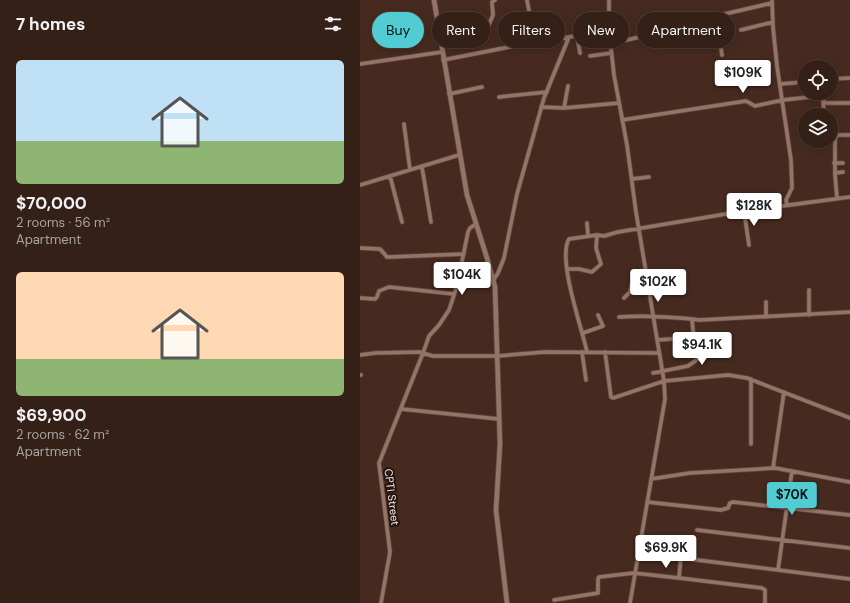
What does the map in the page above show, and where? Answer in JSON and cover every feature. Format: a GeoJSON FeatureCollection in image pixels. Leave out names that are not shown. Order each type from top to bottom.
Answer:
{"type":"FeatureCollection","features":[{"type":"Feature","properties":{"kind":"street"},"geometry":{"type":"LineString","coordinates":[[434,0],[467,195],[494,279],[496,299],[496,356],[500,444],[496,510],[507,603]]}},
{"type":"Feature","properties":{"kind":"street"},"geometry":{"type":"LineString","coordinates":[[490,22],[493,15],[492,2],[495,0]]}},
{"type":"Feature","properties":{"kind":"street"},"geometry":{"type":"LineString","coordinates":[[527,0],[529,12]]}},
{"type":"Feature","properties":{"kind":"street"},"geometry":{"type":"LineString","coordinates":[[609,0],[609,12]]}},
{"type":"Feature","properties":{"kind":"street"},"geometry":{"type":"LineString","coordinates":[[732,12],[772,2],[772,22],[777,66],[791,160],[792,188],[786,200],[786,205]]}},
{"type":"Feature","properties":{"kind":"street"},"geometry":{"type":"LineString","coordinates":[[741,30],[772,22]]}},
{"type":"Feature","properties":{"kind":"street"},"geometry":{"type":"LineString","coordinates":[[565,38],[573,36]]}},
{"type":"Feature","properties":{"kind":"street"},"geometry":{"type":"LineString","coordinates":[[494,279],[504,258],[517,194],[541,107],[569,37]]}},
{"type":"Feature","properties":{"kind":"street"},"geometry":{"type":"LineString","coordinates":[[444,60],[505,48]]}},
{"type":"Feature","properties":{"kind":"street"},"geometry":{"type":"LineString","coordinates":[[579,48],[580,54]]}},
{"type":"Feature","properties":{"kind":"street"},"geometry":{"type":"LineString","coordinates":[[610,48],[618,103],[627,145],[664,382],[665,399],[630,603]]}},
{"type":"Feature","properties":{"kind":"street"},"geometry":{"type":"LineString","coordinates":[[721,48],[722,55]]}},
{"type":"Feature","properties":{"kind":"street"},"geometry":{"type":"LineString","coordinates":[[360,64],[442,52]]}},
{"type":"Feature","properties":{"kind":"street"},"geometry":{"type":"LineString","coordinates":[[590,56],[611,53]]}},
{"type":"Feature","properties":{"kind":"street"},"geometry":{"type":"LineString","coordinates":[[838,79],[850,78]]}},
{"type":"Feature","properties":{"kind":"street"},"geometry":{"type":"LineString","coordinates":[[780,84],[798,83]]}},
{"type":"Feature","properties":{"kind":"street"},"geometry":{"type":"LineString","coordinates":[[564,108],[568,86]]}},
{"type":"Feature","properties":{"kind":"street"},"geometry":{"type":"LineString","coordinates":[[449,94],[482,87]]}},
{"type":"Feature","properties":{"kind":"street"},"geometry":{"type":"LineString","coordinates":[[499,97],[547,92]]}},
{"type":"Feature","properties":{"kind":"street"},"geometry":{"type":"LineString","coordinates":[[622,120],[746,101],[755,106],[798,98]]}},
{"type":"Feature","properties":{"kind":"street"},"geometry":{"type":"LineString","coordinates":[[823,100],[828,104],[850,103]]}},
{"type":"Feature","properties":{"kind":"street"},"geometry":{"type":"LineString","coordinates":[[823,100],[824,108]]}},
{"type":"Feature","properties":{"kind":"street"},"geometry":{"type":"LineString","coordinates":[[541,107],[564,108],[618,103]]}},
{"type":"Feature","properties":{"kind":"street"},"geometry":{"type":"LineString","coordinates":[[404,124],[410,170]]}},
{"type":"Feature","properties":{"kind":"street"},"geometry":{"type":"LineString","coordinates":[[837,198],[834,163],[836,136],[849,135]]}},
{"type":"Feature","properties":{"kind":"street"},"geometry":{"type":"LineString","coordinates":[[360,185],[422,167],[459,154]]}},
{"type":"Feature","properties":{"kind":"street"},"geometry":{"type":"LineString","coordinates":[[834,163],[842,163]]}},
{"type":"Feature","properties":{"kind":"street"},"geometry":{"type":"LineString","coordinates":[[422,167],[431,222]]}},
{"type":"Feature","properties":{"kind":"street"},"geometry":{"type":"LineString","coordinates":[[835,173],[843,172]]}},
{"type":"Feature","properties":{"kind":"street"},"geometry":{"type":"LineString","coordinates":[[390,176],[402,222]]}},
{"type":"Feature","properties":{"kind":"street"},"geometry":{"type":"LineString","coordinates":[[632,179],[649,177]]}},
{"type":"Feature","properties":{"kind":"street"},"geometry":{"type":"LineString","coordinates":[[587,352],[572,300],[566,256],[568,240],[571,238],[597,235],[604,236],[744,211],[850,197]]}},
{"type":"Feature","properties":{"kind":"street"},"geometry":{"type":"LineString","coordinates":[[744,211],[749,245]]}},
{"type":"Feature","properties":{"kind":"street"},"geometry":{"type":"LineString","coordinates":[[587,223],[588,236]]}},
{"type":"Feature","properties":{"kind":"street","name":"CPTI Street"},"geometry":{"type":"LineString","coordinates":[[381,603],[390,552],[379,463],[429,336],[439,325],[449,310],[469,229],[476,224]]}},
{"type":"Feature","properties":{"kind":"street"},"geometry":{"type":"LineString","coordinates":[[568,269],[579,269],[592,272],[601,264],[596,248],[597,235]]}},
{"type":"Feature","properties":{"kind":"street"},"geometry":{"type":"LineString","coordinates":[[360,248],[380,249],[387,257],[464,254]]}},
{"type":"Feature","properties":{"kind":"street"},"geometry":{"type":"LineString","coordinates":[[624,298],[630,292],[634,281],[675,276]]}},
{"type":"Feature","properties":{"kind":"street"},"geometry":{"type":"LineString","coordinates":[[360,298],[375,299],[379,291],[389,287],[454,294]]}},
{"type":"Feature","properties":{"kind":"street"},"geometry":{"type":"LineString","coordinates":[[809,290],[809,315]]}},
{"type":"Feature","properties":{"kind":"street"},"geometry":{"type":"LineString","coordinates":[[766,302],[766,318]]}},
{"type":"Feature","properties":{"kind":"street"},"geometry":{"type":"LineString","coordinates":[[619,317],[653,316],[700,320],[766,318],[850,312]]}},
{"type":"Feature","properties":{"kind":"street"},"geometry":{"type":"LineString","coordinates":[[582,333],[603,326],[598,315]]}},
{"type":"Feature","properties":{"kind":"street"},"geometry":{"type":"LineString","coordinates":[[653,373],[688,366],[698,359],[699,354],[694,342],[692,319]]}},
{"type":"Feature","properties":{"kind":"street"},"geometry":{"type":"LineString","coordinates":[[657,340],[671,339]]}},
{"type":"Feature","properties":{"kind":"street"},"geometry":{"type":"LineString","coordinates":[[360,356],[408,352],[419,352],[433,356],[496,356],[544,352],[659,353]]}},
{"type":"Feature","properties":{"kind":"street"},"geometry":{"type":"LineString","coordinates":[[582,352],[586,380]]}},
{"type":"Feature","properties":{"kind":"street"},"geometry":{"type":"LineString","coordinates":[[605,352],[611,397],[613,398],[664,382],[728,375],[751,379],[850,418]]}},
{"type":"Feature","properties":{"kind":"street"},"geometry":{"type":"LineString","coordinates":[[751,379],[751,444]]}},
{"type":"Feature","properties":{"kind":"street"},"geometry":{"type":"LineString","coordinates":[[773,468],[784,392]]}},
{"type":"Feature","properties":{"kind":"street"},"geometry":{"type":"LineString","coordinates":[[401,409],[499,419]]}},
{"type":"Feature","properties":{"kind":"street"},"geometry":{"type":"LineString","coordinates":[[651,479],[690,473],[773,468],[850,482]]}},
{"type":"Feature","properties":{"kind":"street"},"geometry":{"type":"LineString","coordinates":[[778,570],[781,540],[792,471]]}},
{"type":"Feature","properties":{"kind":"street"},"geometry":{"type":"LineString","coordinates":[[647,502],[721,510],[728,508],[730,503],[733,502],[850,515]]}},
{"type":"Feature","properties":{"kind":"street"},"geometry":{"type":"LineString","coordinates":[[697,530],[850,548]]}},
{"type":"Feature","properties":{"kind":"street"},"geometry":{"type":"LineString","coordinates":[[679,578],[682,544]]}},
{"type":"Feature","properties":{"kind":"street"},"geometry":{"type":"LineString","coordinates":[[681,558],[850,579]]}},
{"type":"Feature","properties":{"kind":"street"},"geometry":{"type":"LineString","coordinates":[[554,600],[566,601],[598,593],[599,577],[634,573],[762,588],[765,590],[765,603]]}}]}
